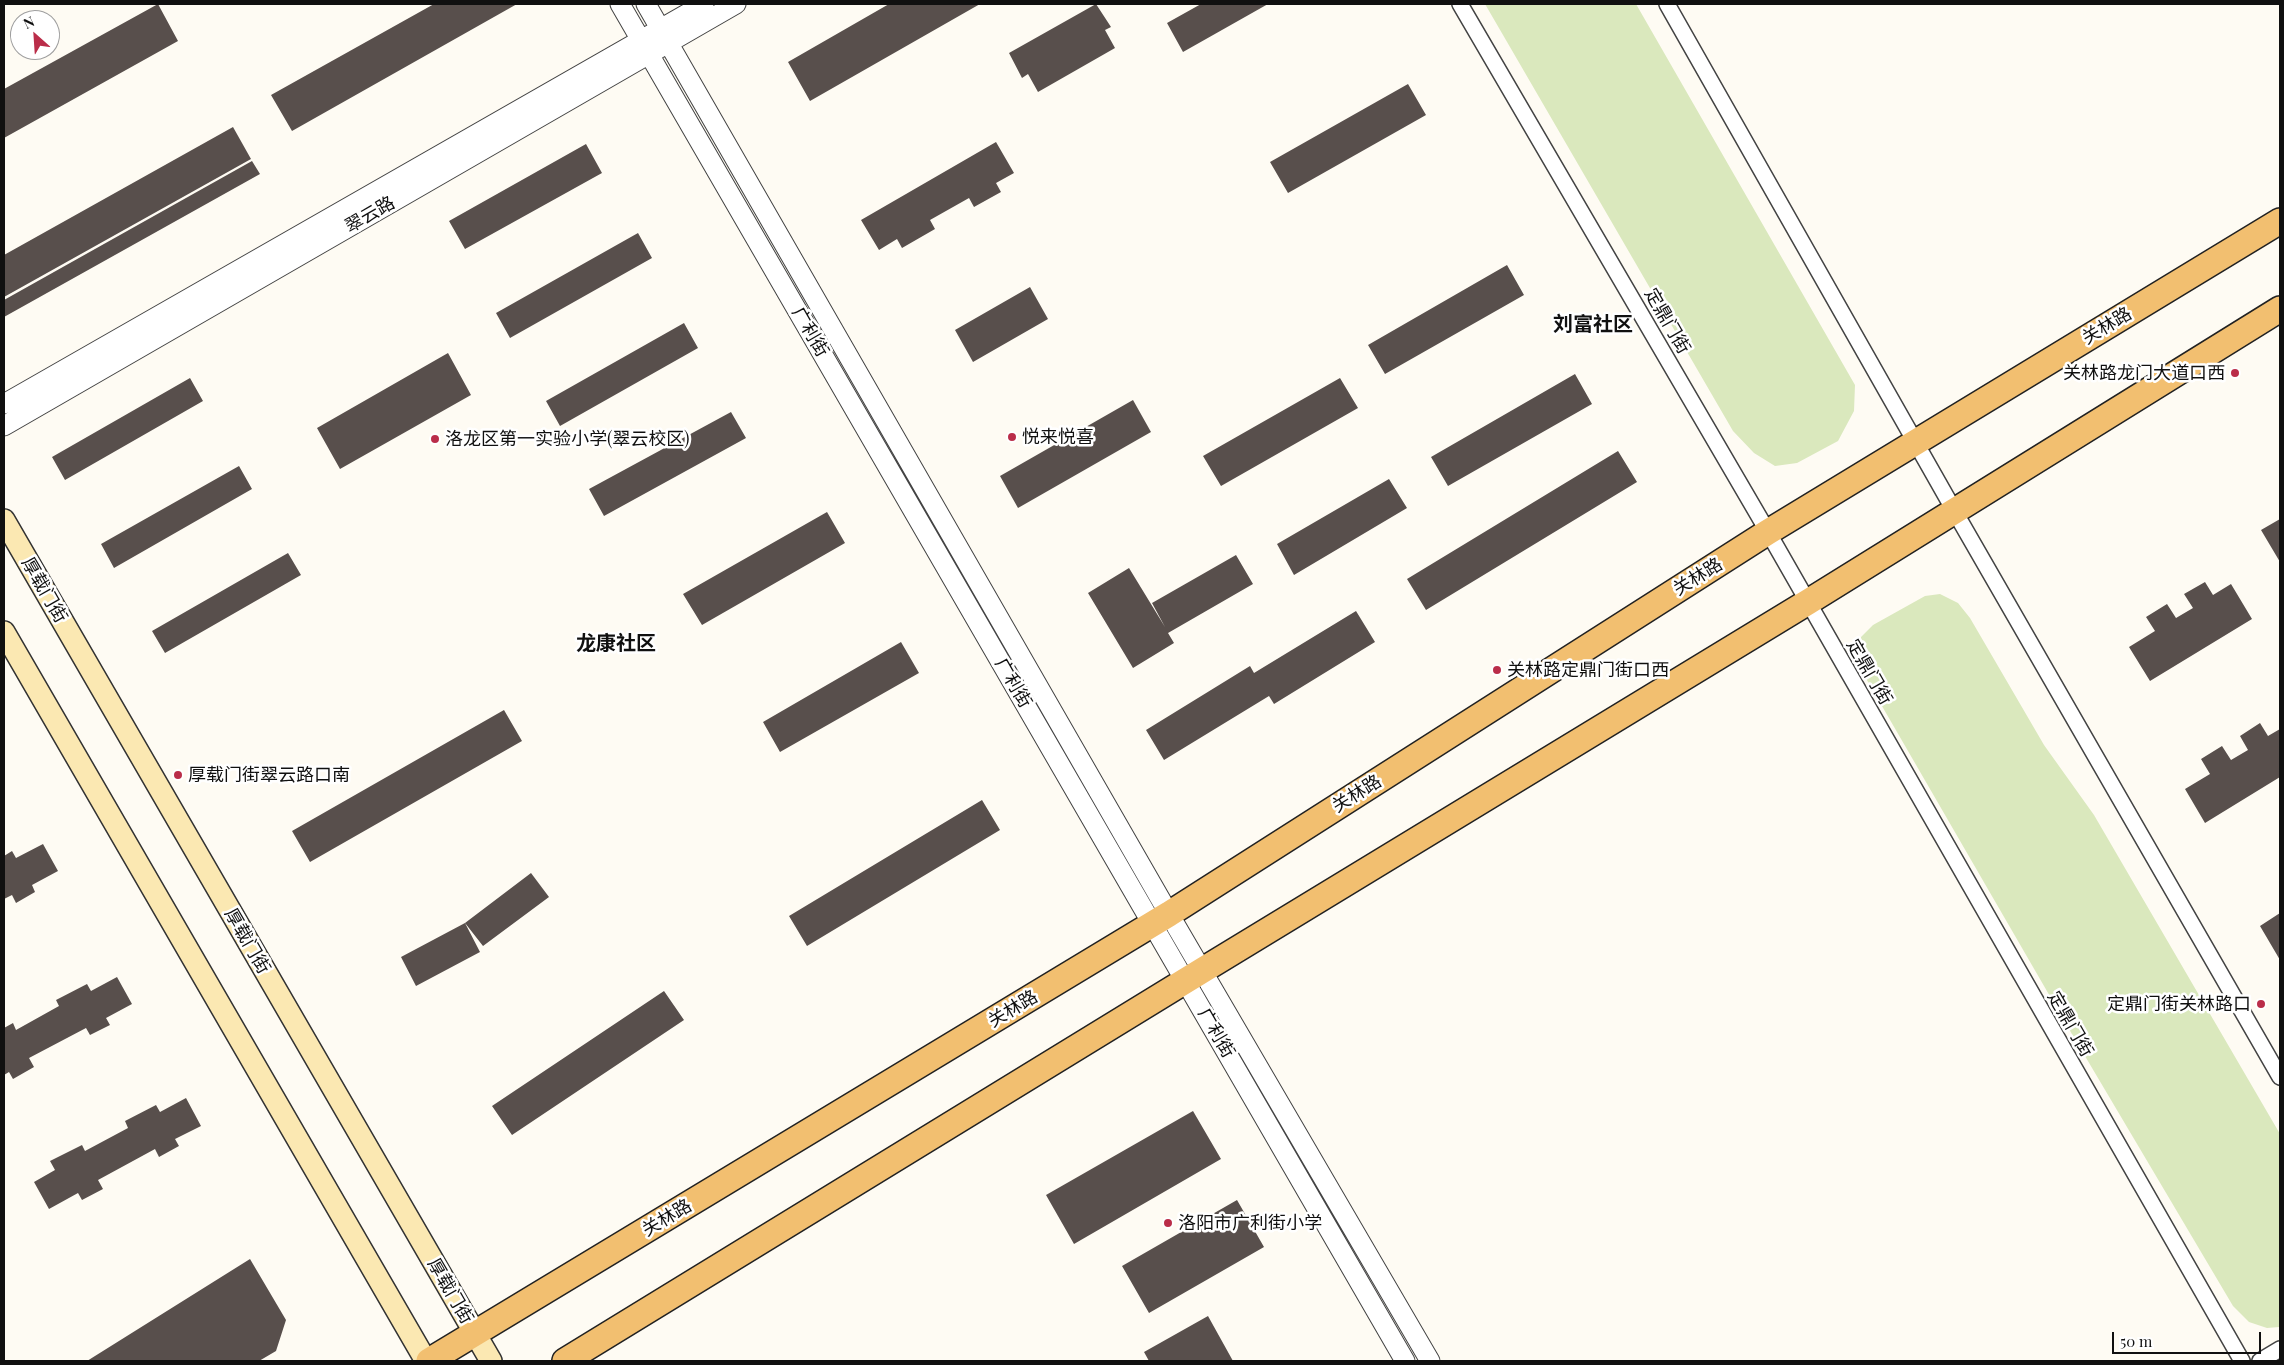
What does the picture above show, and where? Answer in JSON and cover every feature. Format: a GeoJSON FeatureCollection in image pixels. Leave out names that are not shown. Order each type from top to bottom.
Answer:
{"type":"FeatureCollection","features":[{"type":"Feature","properties":{"kind":"main road","name":"关林路"},"geometry":{"type":"LineString","coordinates":[[427,1361],[475,1334],[1161,919],[1768,532],[2280,220]]}},
{"type":"Feature","properties":{"kind":"main road"},"geometry":{"type":"LineString","coordinates":[[565,1361],[1194,975],[1955,512],[2280,309]]}},
{"type":"Feature","properties":{"kind":"main road","name":"厚载门街"},"geometry":{"type":"LineString","coordinates":[[4,520],[491,1361]]}},
{"type":"Feature","properties":{"kind":"main road"},"geometry":{"type":"LineString","coordinates":[[4,632],[427,1361]]}},
{"type":"Feature","properties":{"kind":"street","name":"广利街"},"geometry":{"type":"LineString","coordinates":[[620,4],[1194,975],[1430,1361]]}},
{"type":"Feature","properties":{"kind":"street","name":"广利街"},"geometry":{"type":"LineString","coordinates":[[646,4],[1161,919]]}},
{"type":"Feature","properties":{"kind":"street","name":"翠云路"},"geometry":{"type":"LineString","coordinates":[[664,36],[704,4]]}},
{"type":"Feature","properties":{"kind":"street","name":"翠云路"},"geometry":{"type":"LineString","coordinates":[[4,426],[664,36],[736,4]]}},
{"type":"Feature","properties":{"kind":"street","name":"定鼎门街"},"geometry":{"type":"LineString","coordinates":[[1460,4],[1768,532],[2242,1361]]}},
{"type":"Feature","properties":{"kind":"street"},"geometry":{"type":"LineString","coordinates":[[1667,4],[1915,443],[2280,1077]]}},
{"type":"Feature","properties":{"kind":"street","name":"翠云路"},"geometry":{"type":"LineString","coordinates":[[4,404],[645,47]]}},
{"type":"Feature","properties":{"kind":"street","name":"广利街"},"geometry":{"type":"LineString","coordinates":[[1194,975],[1405,1361]]}},
{"type":"Feature","properties":{"kind":"street"},"geometry":{"type":"LineString","coordinates":[[2260,1361],[2280,1349]]}},
{"type":"Feature","properties":{"kind":"green space"},"geometry":{"type":"Polygon","coordinates":[[[1485,4],[1636,4],[1855,385],[1854,411],[1838,441],[1797,463],[1775,466],[1754,453],[1733,431],[1485,4]]]}},
{"type":"Feature","properties":{"kind":"green space"},"geometry":{"type":"Polygon","coordinates":[[[1940,594],[1958,603],[1970,618],[2044,745],[2094,815],[2280,1134],[2279,1327],[2267,1328],[2249,1322],[2233,1306],[2066,1024],[1864,675],[1858,656],[1861,637],[1873,625],[1925,596],[1940,594]]]}},
{"type":"Feature","properties":{"kind":"building"},"geometry":{"type":"Polygon","coordinates":[[[158,4],[178,41],[4,138],[4,89],[57,60],[60,60],[60,58],[158,4]]]}},
{"type":"Feature","properties":{"kind":"building"},"geometry":{"type":"Polygon","coordinates":[[[434,4],[517,4],[292,131],[271,95],[434,4]]]}},
{"type":"Feature","properties":{"kind":"building"},"geometry":{"type":"Polygon","coordinates":[[[889,4],[980,4],[810,101],[788,62],[889,4]]]}},
{"type":"Feature","properties":{"kind":"building"},"geometry":{"type":"Polygon","coordinates":[[[1096,4],[1111,27],[1105,30],[1115,48],[1038,92],[1028,74],[1022,78],[1009,53],[1096,4]]]}},
{"type":"Feature","properties":{"kind":"building"},"geometry":{"type":"Polygon","coordinates":[[[1201,4],[1268,4],[1183,52],[1167,23],[1201,4]]]}},
{"type":"Feature","properties":{"kind":"building"},"geometry":{"type":"Polygon","coordinates":[[[1408,84],[1426,115],[1288,193],[1270,162],[1408,84]]]}},
{"type":"Feature","properties":{"kind":"building"},"geometry":{"type":"Polygon","coordinates":[[[233,127],[251,159],[4,297],[4,255],[233,127]]]}},
{"type":"Feature","properties":{"kind":"building"},"geometry":{"type":"Polygon","coordinates":[[[996,142],[1014,173],[996,183],[1001,192],[974,207],[969,198],[930,220],[935,229],[902,248],[897,239],[879,250],[861,220],[996,142]]]}},
{"type":"Feature","properties":{"kind":"building"},"geometry":{"type":"Polygon","coordinates":[[[586,144],[602,173],[465,249],[449,221],[586,144]]]}},
{"type":"Feature","properties":{"kind":"building"},"geometry":{"type":"Polygon","coordinates":[[[252,161],[260,174],[4,317],[4,300],[252,161]]]}},
{"type":"Feature","properties":{"kind":"building"},"geometry":{"type":"Polygon","coordinates":[[[638,233],[652,258],[510,338],[496,313],[638,233]]]}},
{"type":"Feature","properties":{"kind":"building"},"geometry":{"type":"Polygon","coordinates":[[[1507,265],[1524,295],[1385,374],[1368,345],[1507,265]]]}},
{"type":"Feature","properties":{"kind":"building"},"geometry":{"type":"Polygon","coordinates":[[[1030,287],[1048,319],[973,362],[955,330],[1030,287]]]}},
{"type":"Feature","properties":{"kind":"building"},"geometry":{"type":"Polygon","coordinates":[[[684,323],[698,348],[560,426],[546,401],[684,323]]]}},
{"type":"Feature","properties":{"kind":"building"},"geometry":{"type":"Polygon","coordinates":[[[448,353],[471,395],[340,469],[317,428],[448,353]]]}},
{"type":"Feature","properties":{"kind":"building"},"geometry":{"type":"Polygon","coordinates":[[[1575,374],[1592,404],[1448,486],[1431,457],[1575,374]]]}},
{"type":"Feature","properties":{"kind":"building"},"geometry":{"type":"Polygon","coordinates":[[[190,378],[203,401],[65,480],[52,457],[190,378]]]}},
{"type":"Feature","properties":{"kind":"building"},"geometry":{"type":"Polygon","coordinates":[[[1340,378],[1358,408],[1221,486],[1203,456],[1340,378]]]}},
{"type":"Feature","properties":{"kind":"building"},"geometry":{"type":"Polygon","coordinates":[[[1133,400],[1151,432],[1018,508],[1000,476],[1133,400]]]}},
{"type":"Feature","properties":{"kind":"building"},"geometry":{"type":"Polygon","coordinates":[[[731,412],[746,438],[604,516],[589,489],[731,412]]]}},
{"type":"Feature","properties":{"kind":"building"},"geometry":{"type":"Polygon","coordinates":[[[1618,451],[1637,482],[1426,610],[1407,579],[1618,451]]]}},
{"type":"Feature","properties":{"kind":"building"},"geometry":{"type":"Polygon","coordinates":[[[239,466],[252,489],[114,568],[101,544],[239,466]]]}},
{"type":"Feature","properties":{"kind":"building"},"geometry":{"type":"Polygon","coordinates":[[[1389,479],[1407,508],[1294,575],[1277,544],[1389,479]]]}},
{"type":"Feature","properties":{"kind":"building"},"geometry":{"type":"Polygon","coordinates":[[[827,512],[845,543],[702,625],[683,594],[827,512]]]}},
{"type":"Feature","properties":{"kind":"building"},"geometry":{"type":"Polygon","coordinates":[[[2280,519],[2280,562],[2261,530],[2280,519]]]}},
{"type":"Feature","properties":{"kind":"building"},"geometry":{"type":"Polygon","coordinates":[[[288,553],[301,575],[165,653],[152,631],[288,553]]]}},
{"type":"Feature","properties":{"kind":"building"},"geometry":{"type":"Polygon","coordinates":[[[1236,555],[1253,584],[1168,633],[1174,643],[1133,668],[1088,593],[1129,568],[1165,627],[1152,603],[1236,555]]]}},
{"type":"Feature","properties":{"kind":"building"},"geometry":{"type":"Polygon","coordinates":[[[2205,582],[2213,595],[2231,584],[2252,619],[2150,681],[2129,647],[2155,631],[2146,617],[2167,604],[2176,618],[2193,608],[2184,594],[2205,582]]]}},
{"type":"Feature","properties":{"kind":"building"},"geometry":{"type":"Polygon","coordinates":[[[1356,611],[1375,642],[1274,704],[1269,696],[1164,760],[1146,730],[1250,666],[1254,673],[1356,611]]]}},
{"type":"Feature","properties":{"kind":"building"},"geometry":{"type":"Polygon","coordinates":[[[901,642],[919,673],[780,752],[763,722],[901,642]]]}},
{"type":"Feature","properties":{"kind":"building"},"geometry":{"type":"Polygon","coordinates":[[[504,710],[522,741],[310,862],[292,831],[504,710]]]}},
{"type":"Feature","properties":{"kind":"building"},"geometry":{"type":"Polygon","coordinates":[[[2260,723],[2268,736],[2280,729],[2280,777],[2205,823],[2185,789],[2210,774],[2201,759],[2222,746],[2231,760],[2248,750],[2240,736],[2260,723]]]}},
{"type":"Feature","properties":{"kind":"building"},"geometry":{"type":"Polygon","coordinates":[[[982,800],[1000,830],[807,946],[789,916],[982,800]]]}},
{"type":"Feature","properties":{"kind":"building"},"geometry":{"type":"Polygon","coordinates":[[[43,844],[58,871],[32,885],[35,892],[16,903],[12,895],[4,899],[4,856],[12,851],[16,858],[43,844]]]}},
{"type":"Feature","properties":{"kind":"building"},"geometry":{"type":"Polygon","coordinates":[[[531,873],[549,897],[483,946],[465,923],[531,873]]]}},
{"type":"Feature","properties":{"kind":"building"},"geometry":{"type":"Polygon","coordinates":[[[2280,913],[2280,960],[2260,926],[2280,913]]]}},
{"type":"Feature","properties":{"kind":"building"},"geometry":{"type":"Polygon","coordinates":[[[465,923],[480,952],[416,986],[401,957],[465,923]]]}},
{"type":"Feature","properties":{"kind":"building"},"geometry":{"type":"Polygon","coordinates":[[[117,977],[132,1004],[106,1018],[110,1025],[90,1035],[86,1028],[29,1058],[34,1067],[13,1079],[9,1072],[4,1075],[4,1028],[13,1023],[16,1030],[59,1006],[56,1000],[87,984],[91,991],[117,977]]]}},
{"type":"Feature","properties":{"kind":"building"},"geometry":{"type":"Polygon","coordinates":[[[664,991],[684,1020],[512,1135],[492,1106],[664,991]]]}},
{"type":"Feature","properties":{"kind":"building"},"geometry":{"type":"Polygon","coordinates":[[[186,1098],[201,1126],[175,1139],[179,1146],[159,1157],[155,1149],[98,1180],[103,1189],[82,1200],[78,1193],[49,1209],[34,1182],[55,1170],[50,1161],[82,1145],[85,1151],[128,1128],[125,1121],[156,1105],[160,1112],[186,1098]]]}},
{"type":"Feature","properties":{"kind":"building"},"geometry":{"type":"Polygon","coordinates":[[[1193,1111],[1221,1159],[1074,1244],[1046,1195],[1193,1111]]]}},
{"type":"Feature","properties":{"kind":"building"},"geometry":{"type":"Polygon","coordinates":[[[1237,1200],[1264,1247],[1149,1313],[1122,1266],[1237,1200]]]}},
{"type":"Feature","properties":{"kind":"building"},"geometry":{"type":"Polygon","coordinates":[[[250,1259],[286,1320],[276,1351],[259,1361],[87,1361],[250,1259]]]}},
{"type":"Feature","properties":{"kind":"building"},"geometry":{"type":"Polygon","coordinates":[[[1208,1316],[1233,1361],[1149,1361],[1144,1352],[1208,1316]]]}},
{"type":"Feature","properties":{"kind":"place","name":"关林路龙门大道口西"},"geometry":{"type":"Point","coordinates":[2235,373]}},
{"type":"Feature","properties":{"kind":"place","name":"悦来悦喜"},"geometry":{"type":"Point","coordinates":[1012,437]}},
{"type":"Feature","properties":{"kind":"place","name":"洛龙区第一实验小学(翠云校区)"},"geometry":{"type":"Point","coordinates":[435,439]}},
{"type":"Feature","properties":{"kind":"place","name":"关林路定鼎门街口西"},"geometry":{"type":"Point","coordinates":[1497,670]}},
{"type":"Feature","properties":{"kind":"place","name":"厚载门街翠云路口南"},"geometry":{"type":"Point","coordinates":[178,775]}},
{"type":"Feature","properties":{"kind":"place","name":"定鼎门街关林路口"},"geometry":{"type":"Point","coordinates":[2261,1004]}},
{"type":"Feature","properties":{"kind":"place","name":"洛阳市广利街小学"},"geometry":{"type":"Point","coordinates":[1168,1223]}},
{"type":"Feature","properties":{"kind":"district","name":"刘富社区"},"geometry":{"type":"Point","coordinates":[1593,325]}},
{"type":"Feature","properties":{"kind":"district","name":"龙康社区"},"geometry":{"type":"Point","coordinates":[616,644]}}]}
